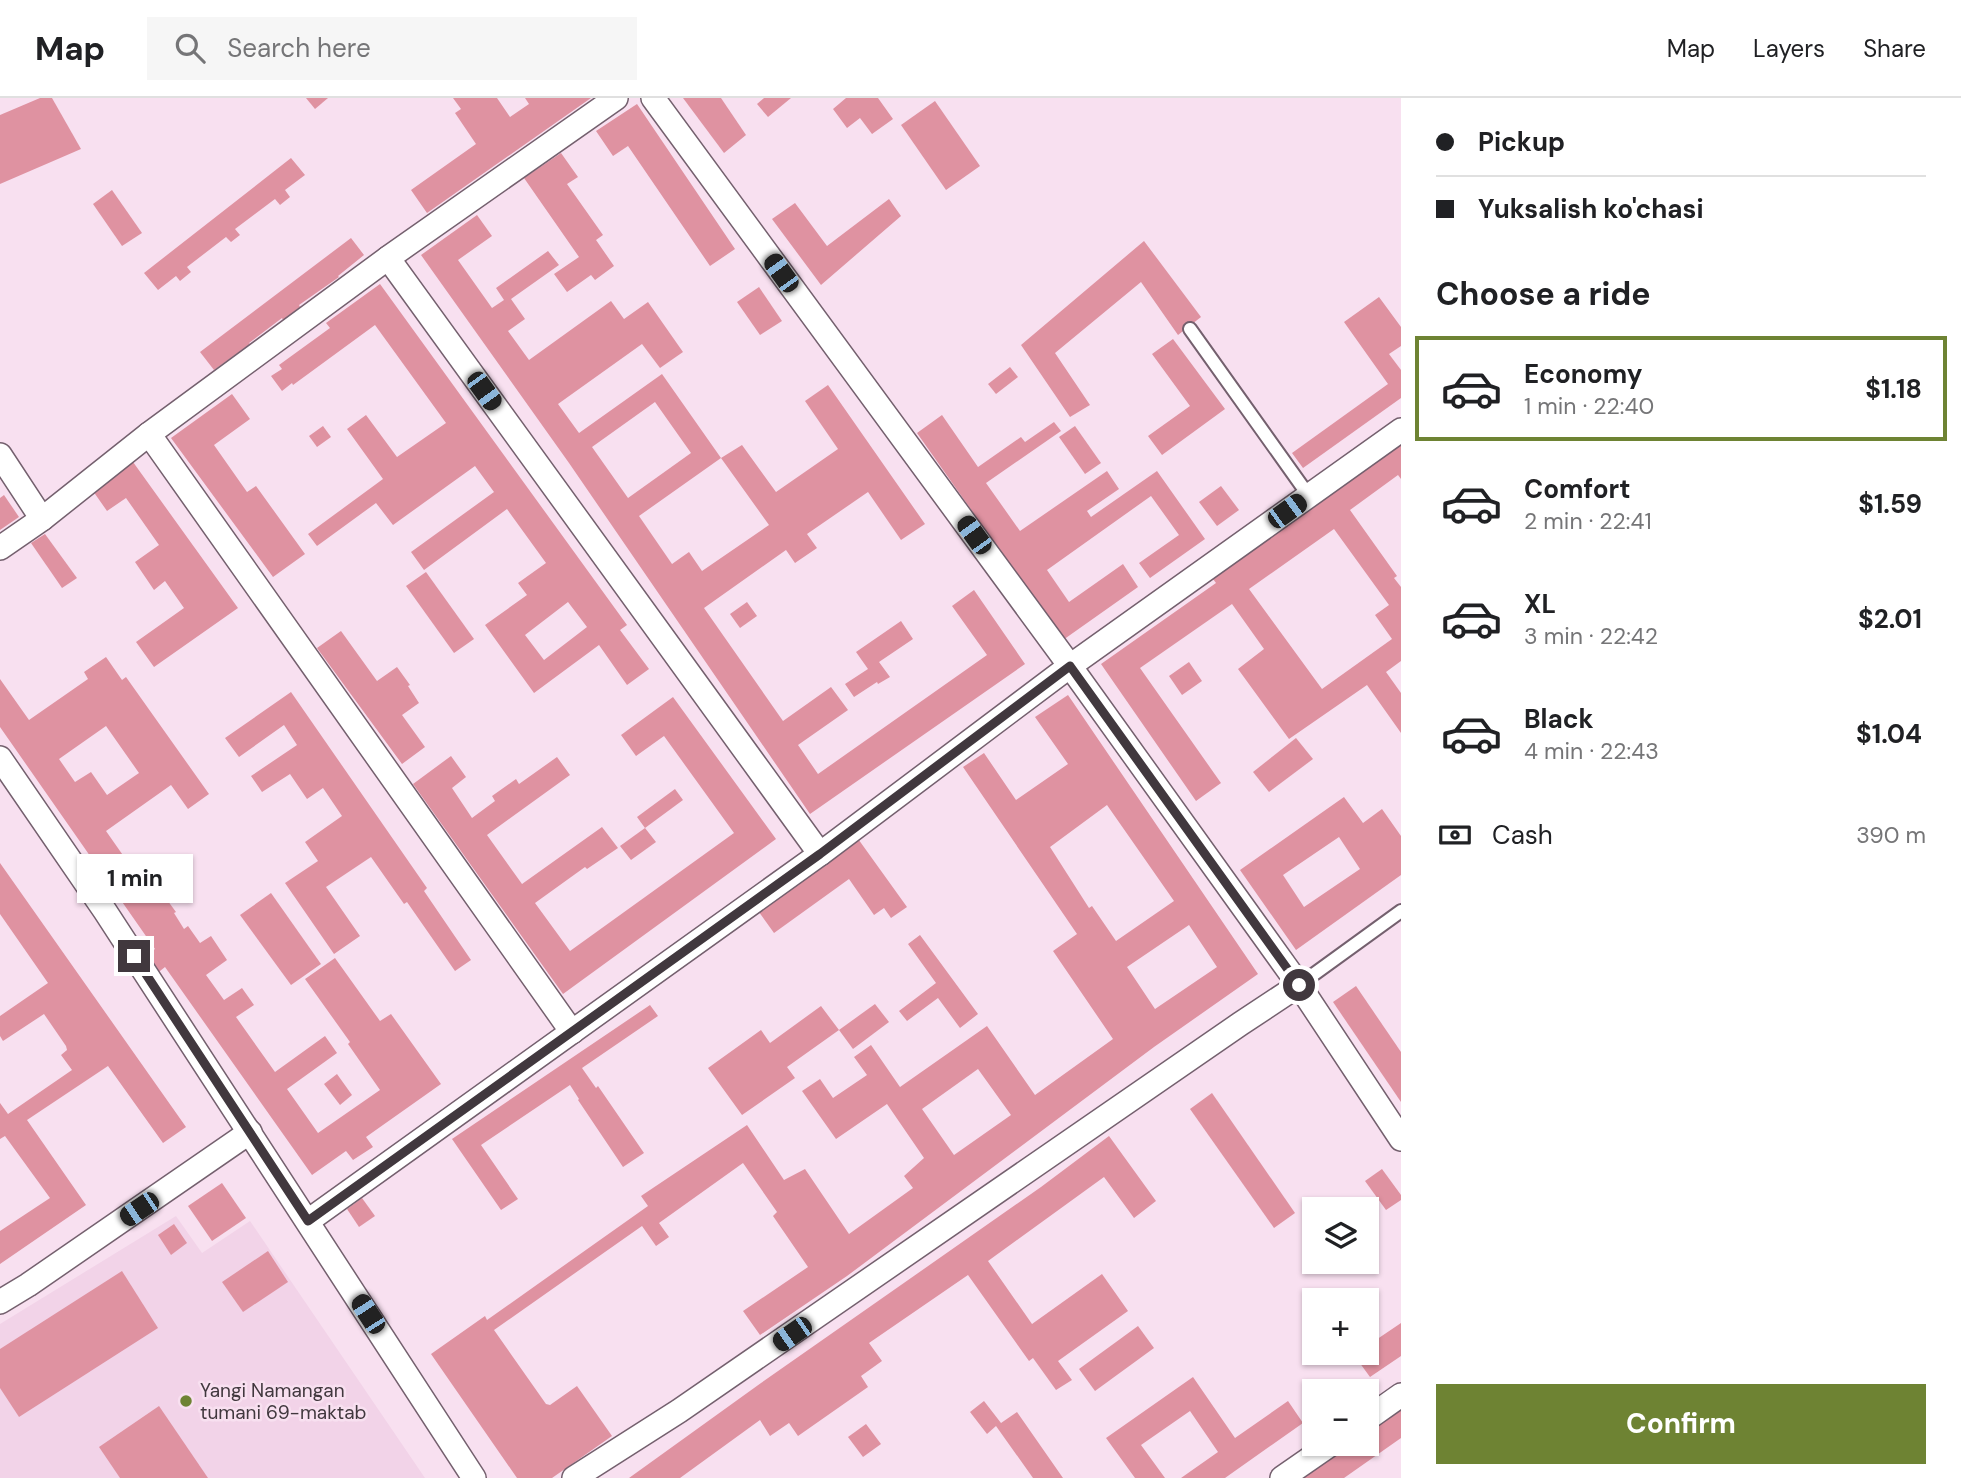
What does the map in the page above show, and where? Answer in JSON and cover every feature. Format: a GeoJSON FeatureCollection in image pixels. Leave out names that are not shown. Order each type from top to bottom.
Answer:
{"type":"FeatureCollection","features":[{"type":"Feature","properties":{"kind":"street"},"geometry":{"type":"LineString","coordinates":[[0,548],[388,258],[616,98]]}},
{"type":"Feature","properties":{"kind":"street"},"geometry":{"type":"LineString","coordinates":[[653,98],[1070,666],[1299,985],[1401,1139]]}},
{"type":"Feature","properties":{"kind":"street"},"geometry":{"type":"LineString","coordinates":[[388,258],[820,854]]}},
{"type":"Feature","properties":{"kind":"street"},"geometry":{"type":"LineString","coordinates":[[308,1221],[820,854],[1070,666],[1401,430]]}},
{"type":"Feature","properties":{"kind":"street"},"geometry":{"type":"LineString","coordinates":[[149,435],[572,1032]]}},
{"type":"Feature","properties":{"kind":"street"},"geometry":{"type":"LineString","coordinates":[[0,455],[42,519]]}},
{"type":"Feature","properties":{"kind":"street"},"geometry":{"type":"LineString","coordinates":[[0,758],[105,911],[474,1478]]}},
{"type":"Feature","properties":{"kind":"street"},"geometry":{"type":"LineString","coordinates":[[574,1478],[679,1411],[1299,985]]}},
{"type":"Feature","properties":{"kind":"street"},"geometry":{"type":"LineString","coordinates":[[0,1302],[250,1132]]}},
{"type":"Feature","properties":{"kind":"street"},"geometry":{"type":"LineString","coordinates":[[1379,1411],[1401,1395]]}},
{"type":"Feature","properties":{"kind":"street"},"geometry":{"type":"LineString","coordinates":[[1282,1478],[1314,1456]]}},
{"type":"Feature","properties":{"kind":"lane"},"geometry":{"type":"LineString","coordinates":[[1190,329],[1309,496]]}},
{"type":"Feature","properties":{"kind":"lane"},"geometry":{"type":"LineString","coordinates":[[1299,985],[1401,911]]}},
{"type":"Feature","properties":{"kind":"shaded area","name":"Yangi Namangan tumani 69-maktab"},"geometry":{"type":"Polygon","coordinates":[[[176,1216],[202,1253],[250,1221],[425,1478],[0,1478],[0,1324],[176,1216]]]}},
{"type":"Feature","properties":{"kind":"building"},"geometry":{"type":"Polygon","coordinates":[[[40,98],[52,98],[81,149],[0,184],[0,115],[40,98]]]}},
{"type":"Feature","properties":{"kind":"building"},"geometry":{"type":"Polygon","coordinates":[[[306,98],[328,98],[315,109],[306,98]]]}},
{"type":"Feature","properties":{"kind":"building"},"geometry":{"type":"Polygon","coordinates":[[[453,98],[497,98],[510,117],[529,104],[525,98],[591,98],[427,213],[411,190],[476,144],[455,113],[461,109],[453,98]]]}},
{"type":"Feature","properties":{"kind":"building"},"geometry":{"type":"Polygon","coordinates":[[[683,98],[721,98],[746,135],[724,153],[683,98]]]}},
{"type":"Feature","properties":{"kind":"building"},"geometry":{"type":"Polygon","coordinates":[[[764,98],[791,98],[768,117],[757,104],[764,98]]]}},
{"type":"Feature","properties":{"kind":"building"},"geometry":{"type":"Polygon","coordinates":[[[846,98],[878,98],[893,119],[872,134],[860,118],[847,128],[833,109],[846,98]]]}},
{"type":"Feature","properties":{"kind":"building"},"geometry":{"type":"Polygon","coordinates":[[[935,101],[980,166],[946,190],[901,125],[935,101]]]}},
{"type":"Feature","properties":{"kind":"building"},"geometry":{"type":"Polygon","coordinates":[[[637,104],[735,249],[710,266],[628,146],[613,156],[596,131],[637,104]]]}},
{"type":"Feature","properties":{"kind":"building"},"geometry":{"type":"Polygon","coordinates":[[[561,153],[578,177],[567,184],[603,235],[596,240],[614,266],[595,280],[591,275],[567,292],[554,274],[579,257],[524,178],[561,153]]]}},
{"type":"Feature","properties":{"kind":"building"},"geometry":{"type":"Polygon","coordinates":[[[291,158],[305,175],[285,190],[290,197],[280,205],[275,199],[235,229],[240,235],[231,242],[226,237],[187,267],[191,272],[180,281],[176,276],[158,290],[144,273],[291,158]]]}},
{"type":"Feature","properties":{"kind":"building"},"geometry":{"type":"Polygon","coordinates":[[[112,190],[142,233],[122,246],[93,204],[112,190]]]}},
{"type":"Feature","properties":{"kind":"building"},"geometry":{"type":"Polygon","coordinates":[[[889,199],[901,216],[821,285],[772,219],[795,203],[827,246],[889,199]]]}},
{"type":"Feature","properties":{"kind":"building"},"geometry":{"type":"Polygon","coordinates":[[[477,215],[492,236],[458,260],[492,308],[504,300],[496,288],[548,251],[559,265],[511,299],[525,319],[508,331],[529,360],[611,301],[624,319],[648,302],[683,352],[660,368],[642,344],[558,404],[579,433],[662,374],[721,458],[742,445],[776,492],[838,449],[805,401],[828,385],[925,524],[901,540],[868,492],[807,534],[817,548],[795,563],[786,550],[704,608],[783,721],[831,687],[848,710],[798,745],[818,774],[987,655],[952,606],[974,590],[1025,664],[810,814],[569,463],[421,255],[477,215]],[[655,402],[592,447],[628,498],[691,453],[655,402]],[[721,458],[639,516],[672,564],[689,552],[702,571],[769,525],[721,458]]]}},
{"type":"Feature","properties":{"kind":"building"},"geometry":{"type":"Polygon","coordinates":[[[351,238],[364,255],[339,277],[299,305],[300,307],[214,370],[200,352],[351,238]]]}},
{"type":"Feature","properties":{"kind":"building"},"geometry":{"type":"Polygon","coordinates":[[[1144,241],[1201,317],[1178,335],[1141,282],[1055,353],[1090,405],[1070,417],[1021,345],[1144,241]]]}},
{"type":"Feature","properties":{"kind":"building"},"geometry":{"type":"Polygon","coordinates":[[[380,284],[627,625],[620,630],[649,669],[627,685],[599,645],[534,693],[485,625],[527,595],[518,583],[546,563],[507,509],[424,570],[411,552],[494,492],[475,466],[393,525],[376,503],[317,546],[308,534],[383,479],[347,429],[366,415],[397,457],[446,423],[375,325],[282,391],[271,376],[282,369],[279,365],[330,328],[326,323],[380,284]],[[568,602],[525,635],[544,660],[587,627],[568,602]]]}},
{"type":"Feature","properties":{"kind":"building"},"geometry":{"type":"Polygon","coordinates":[[[759,287],[782,321],[760,335],[737,302],[759,287]]]}},
{"type":"Feature","properties":{"kind":"building"},"geometry":{"type":"Polygon","coordinates":[[[1379,297],[1401,327],[1401,346],[1389,354],[1401,370],[1401,398],[1303,468],[1292,453],[1388,384],[1344,322],[1379,297]]]}},
{"type":"Feature","properties":{"kind":"building"},"geometry":{"type":"Polygon","coordinates":[[[1173,339],[1225,409],[1162,455],[1148,436],[1190,406],[1152,354],[1173,339]]]}},
{"type":"Feature","properties":{"kind":"building"},"geometry":{"type":"Polygon","coordinates":[[[1010,367],[1018,377],[996,394],[988,384],[1010,367]]]}},
{"type":"Feature","properties":{"kind":"building"},"geometry":{"type":"Polygon","coordinates":[[[232,394],[250,419],[214,445],[247,492],[256,486],[305,554],[273,577],[171,438],[232,394]]]}},
{"type":"Feature","properties":{"kind":"building"},"geometry":{"type":"Polygon","coordinates":[[[942,415],[978,467],[1021,437],[1025,442],[1054,422],[1061,431],[986,483],[1020,531],[1107,471],[1119,489],[1087,511],[1091,517],[1157,471],[1205,539],[1150,578],[1139,563],[1179,535],[1151,496],[1047,570],[1069,602],[1123,564],[1138,587],[1063,640],[917,433],[942,415]]]}},
{"type":"Feature","properties":{"kind":"building"},"geometry":{"type":"Polygon","coordinates":[[[323,426],[331,437],[317,447],[309,436],[323,426]]]}},
{"type":"Feature","properties":{"kind":"building"},"geometry":{"type":"Polygon","coordinates":[[[1075,426],[1101,463],[1085,474],[1059,437],[1075,426]]]}},
{"type":"Feature","properties":{"kind":"building"},"geometry":{"type":"Polygon","coordinates":[[[1401,440],[1401,479],[1398,475],[1350,510],[1397,576],[1394,578],[1401,587],[1401,661],[1386,672],[1401,693],[1401,733],[1367,685],[1289,739],[1238,669],[1264,649],[1232,604],[1140,668],[1221,783],[1196,801],[1101,664],[1216,583],[1213,579],[1401,440]],[[1334,529],[1249,589],[1322,689],[1392,639],[1375,615],[1389,605],[1334,529]]]}},
{"type":"Feature","properties":{"kind":"building"},"geometry":{"type":"Polygon","coordinates":[[[133,462],[238,608],[154,667],[136,642],[184,608],[165,581],[154,590],[135,562],[159,545],[126,498],[107,511],[93,491],[133,462]]]}},
{"type":"Feature","properties":{"kind":"building"},"geometry":{"type":"Polygon","coordinates":[[[1221,486],[1239,510],[1217,526],[1199,502],[1221,486]]]}},
{"type":"Feature","properties":{"kind":"building"},"geometry":{"type":"Polygon","coordinates":[[[4,495],[19,517],[0,530],[0,498],[4,495]]]}},
{"type":"Feature","properties":{"kind":"building"},"geometry":{"type":"Polygon","coordinates":[[[45,534],[77,578],[62,588],[31,543],[45,534]]]}},
{"type":"Feature","properties":{"kind":"building"},"geometry":{"type":"Polygon","coordinates":[[[426,572],[474,639],[454,653],[406,586],[426,572]]]}},
{"type":"Feature","properties":{"kind":"building"},"geometry":{"type":"Polygon","coordinates":[[[747,602],[757,616],[740,628],[730,614],[747,602]]]}},
{"type":"Feature","properties":{"kind":"building"},"geometry":{"type":"Polygon","coordinates":[[[901,621],[913,639],[879,662],[890,677],[854,697],[845,684],[868,669],[856,652],[901,621]]]}},
{"type":"Feature","properties":{"kind":"building"},"geometry":{"type":"Polygon","coordinates":[[[341,631],[377,681],[397,667],[419,703],[402,715],[425,747],[402,764],[317,648],[341,631]]]}},
{"type":"Feature","properties":{"kind":"building"},"geometry":{"type":"Polygon","coordinates":[[[106,657],[122,680],[126,677],[209,794],[188,809],[171,785],[106,831],[141,881],[146,878],[155,891],[159,889],[176,912],[174,913],[184,929],[188,926],[200,943],[211,936],[227,960],[206,975],[224,1000],[242,988],[254,1005],[236,1017],[275,1072],[325,1036],[337,1053],[287,1089],[318,1133],[380,1090],[305,979],[335,958],[380,1021],[391,1014],[441,1084],[366,1137],[373,1147],[353,1160],[346,1151],[312,1175],[165,967],[155,975],[143,957],[155,949],[0,727],[0,679],[29,720],[88,679],[84,672],[106,657]],[[106,726],[59,759],[75,782],[91,772],[107,795],[139,773],[106,726]]]}},
{"type":"Feature","properties":{"kind":"building"},"geometry":{"type":"Polygon","coordinates":[[[1189,662],[1202,681],[1182,695],[1169,676],[1189,662]]]}},
{"type":"Feature","properties":{"kind":"building"},"geometry":{"type":"Polygon","coordinates":[[[291,692],[427,888],[424,891],[471,960],[455,971],[407,902],[404,904],[371,857],[326,887],[360,936],[334,954],[285,883],[318,861],[305,842],[342,816],[323,788],[307,799],[290,774],[262,792],[251,776],[297,745],[284,725],[239,757],[225,738],[291,692]]]}},
{"type":"Feature","properties":{"kind":"building"},"geometry":{"type":"Polygon","coordinates":[[[1068,695],[1258,974],[1154,1047],[847,1276],[760,1335],[743,1311],[808,1267],[773,1216],[777,1212],[743,1163],[659,1223],[669,1237],[656,1246],[642,1226],[494,1330],[546,1404],[550,1405],[577,1386],[612,1436],[552,1478],[517,1478],[431,1354],[485,1316],[487,1320],[648,1206],[641,1196],[747,1125],[784,1180],[805,1169],[849,1234],[913,1188],[904,1176],[924,1158],[887,1104],[836,1139],[802,1091],[820,1079],[833,1098],[867,1075],[854,1057],[871,1045],[900,1087],[987,1026],[1035,1095],[1113,1039],[1053,951],[1077,934],[963,767],[984,753],[1016,800],[1068,764],[1035,717],[1068,695]],[[1107,805],[1050,847],[1089,908],[1092,906],[1116,941],[1174,901],[1107,805]],[[1189,925],[1127,967],[1155,1009],[1217,967],[1189,925]],[[978,1069],[922,1109],[954,1155],[1011,1115],[978,1069]]]}},
{"type":"Feature","properties":{"kind":"building"},"geometry":{"type":"Polygon","coordinates":[[[673,697],[776,839],[563,994],[413,784],[451,756],[466,777],[452,788],[472,818],[495,801],[492,796],[516,779],[519,784],[557,757],[570,775],[487,835],[522,884],[602,827],[618,848],[587,869],[585,867],[535,903],[570,951],[734,833],[664,736],[636,756],[621,735],[673,697]]]}},
{"type":"Feature","properties":{"kind":"building"},"geometry":{"type":"Polygon","coordinates":[[[1296,738],[1313,759],[1269,792],[1253,772],[1296,738]]]}},
{"type":"Feature","properties":{"kind":"building"},"geometry":{"type":"Polygon","coordinates":[[[675,789],[683,800],[645,828],[637,817],[675,789]]]}},
{"type":"Feature","properties":{"kind":"building"},"geometry":{"type":"Polygon","coordinates":[[[1344,797],[1363,823],[1382,809],[1401,836],[1401,875],[1296,950],[1240,870],[1344,797]],[[1339,837],[1283,875],[1304,907],[1360,869],[1339,837]]]}},
{"type":"Feature","properties":{"kind":"building"},"geometry":{"type":"Polygon","coordinates":[[[645,828],[656,842],[631,860],[620,846],[645,828]]]}},
{"type":"Feature","properties":{"kind":"building"},"geometry":{"type":"Polygon","coordinates":[[[856,836],[907,907],[891,918],[884,908],[874,915],[849,879],[774,933],[756,908],[856,836]]]}},
{"type":"Feature","properties":{"kind":"building"},"geometry":{"type":"Polygon","coordinates":[[[0,863],[186,1127],[163,1143],[108,1066],[27,1120],[86,1205],[0,1264],[0,1231],[50,1198],[5,1136],[0,1139],[0,1103],[8,1114],[72,1070],[61,1055],[67,1050],[66,1046],[44,1014],[3,1041],[0,1036],[0,1016],[48,983],[0,914],[0,863]]]}},
{"type":"Feature","properties":{"kind":"building"},"geometry":{"type":"Polygon","coordinates":[[[271,893],[321,964],[291,985],[240,915],[271,893]]]}},
{"type":"Feature","properties":{"kind":"building"},"geometry":{"type":"Polygon","coordinates":[[[920,935],[978,1014],[960,1028],[938,998],[907,1021],[899,1011],[936,983],[908,944],[920,935]]]}},
{"type":"Feature","properties":{"kind":"building"},"geometry":{"type":"Polygon","coordinates":[[[1356,986],[1401,1052],[1401,1102],[1333,1002],[1356,986]]]}},
{"type":"Feature","properties":{"kind":"building"},"geometry":{"type":"Polygon","coordinates":[[[875,1004],[889,1022],[853,1049],[839,1030],[875,1004]]]}},
{"type":"Feature","properties":{"kind":"building"},"geometry":{"type":"Polygon","coordinates":[[[650,1005],[658,1016],[582,1068],[596,1088],[598,1086],[644,1153],[623,1167],[570,1085],[481,1145],[518,1199],[501,1210],[452,1139],[650,1005]]]}},
{"type":"Feature","properties":{"kind":"building"},"geometry":{"type":"Polygon","coordinates":[[[821,1006],[839,1030],[787,1067],[795,1078],[742,1115],[708,1068],[761,1030],[770,1043],[821,1006]]]}},
{"type":"Feature","properties":{"kind":"building"},"geometry":{"type":"Polygon","coordinates":[[[337,1074],[352,1095],[340,1105],[324,1084],[337,1074]]]}},
{"type":"Feature","properties":{"kind":"building"},"geometry":{"type":"Polygon","coordinates":[[[1212,1093],[1295,1213],[1274,1228],[1190,1109],[1212,1093]]]}},
{"type":"Feature","properties":{"kind":"building"},"geometry":{"type":"Polygon","coordinates":[[[1109,1136],[1156,1201],[1134,1218],[1104,1177],[988,1261],[1032,1324],[1102,1274],[1128,1311],[1058,1361],[1072,1380],[1056,1390],[1033,1358],[1029,1361],[968,1275],[869,1343],[882,1361],[861,1376],[868,1387],[798,1436],[789,1423],[770,1436],[760,1420],[680,1478],[629,1478],[1041,1187],[1109,1136]]]}},
{"type":"Feature","properties":{"kind":"building"},"geometry":{"type":"Polygon","coordinates":[[[1382,1169],[1401,1195],[1401,1200],[1386,1210],[1365,1181],[1382,1169]]]}},
{"type":"Feature","properties":{"kind":"building"},"geometry":{"type":"Polygon","coordinates":[[[222,1183],[246,1218],[212,1241],[188,1206],[222,1183]]]}},
{"type":"Feature","properties":{"kind":"building"},"geometry":{"type":"Polygon","coordinates":[[[362,1198],[375,1216],[359,1227],[347,1209],[362,1198]]]}},
{"type":"Feature","properties":{"kind":"building"},"geometry":{"type":"Polygon","coordinates":[[[174,1224],[187,1243],[171,1255],[158,1235],[174,1224]]]}},
{"type":"Feature","properties":{"kind":"building"},"geometry":{"type":"Polygon","coordinates":[[[268,1251],[288,1282],[243,1312],[222,1282],[268,1251]]]}},
{"type":"Feature","properties":{"kind":"building"},"geometry":{"type":"Polygon","coordinates":[[[122,1271],[158,1328],[19,1417],[0,1388],[0,1349],[122,1271]]]}},
{"type":"Feature","properties":{"kind":"building"},"geometry":{"type":"Polygon","coordinates":[[[1401,1323],[1401,1356],[1370,1377],[1361,1365],[1379,1365],[1379,1338],[1401,1323]]]}},
{"type":"Feature","properties":{"kind":"building"},"geometry":{"type":"Polygon","coordinates":[[[1138,1326],[1154,1348],[1095,1391],[1079,1369],[1138,1326]]]}},
{"type":"Feature","properties":{"kind":"building"},"geometry":{"type":"Polygon","coordinates":[[[1193,1377],[1235,1438],[1288,1401],[1302,1422],[1225,1478],[1181,1478],[1218,1452],[1190,1411],[1141,1445],[1165,1478],[1135,1478],[1106,1438],[1193,1377]]]}},
{"type":"Feature","properties":{"kind":"building"},"geometry":{"type":"Polygon","coordinates":[[[984,1401],[1001,1423],[1017,1412],[1063,1478],[1033,1478],[996,1426],[987,1434],[970,1412],[984,1401]]]}},
{"type":"Feature","properties":{"kind":"building"},"geometry":{"type":"Polygon","coordinates":[[[159,1406],[208,1478],[120,1478],[99,1447],[159,1406]]]}},
{"type":"Feature","properties":{"kind":"building"},"geometry":{"type":"Polygon","coordinates":[[[1401,1410],[1401,1438],[1379,1453],[1379,1418],[1389,1411],[1393,1416],[1401,1410]]]}},
{"type":"Feature","properties":{"kind":"building"},"geometry":{"type":"Polygon","coordinates":[[[866,1424],[881,1444],[863,1457],[848,1437],[866,1424]]]}},
{"type":"Feature","properties":{"kind":"building"},"geometry":{"type":"Polygon","coordinates":[[[1325,1456],[1375,1456],[1344,1478],[1293,1478],[1325,1456]]]}},
{"type":"Feature","properties":{"kind":"place","name":"Yangi Namangan tumani 69-maktab"},"geometry":{"type":"Point","coordinates":[186,1401]}},
{"type":"Feature","properties":{"kind":"route"},"geometry":{"type":"LineString","coordinates":[[134,956],[308,1221],[820,854],[1070,666],[1299,985]]}}]}
